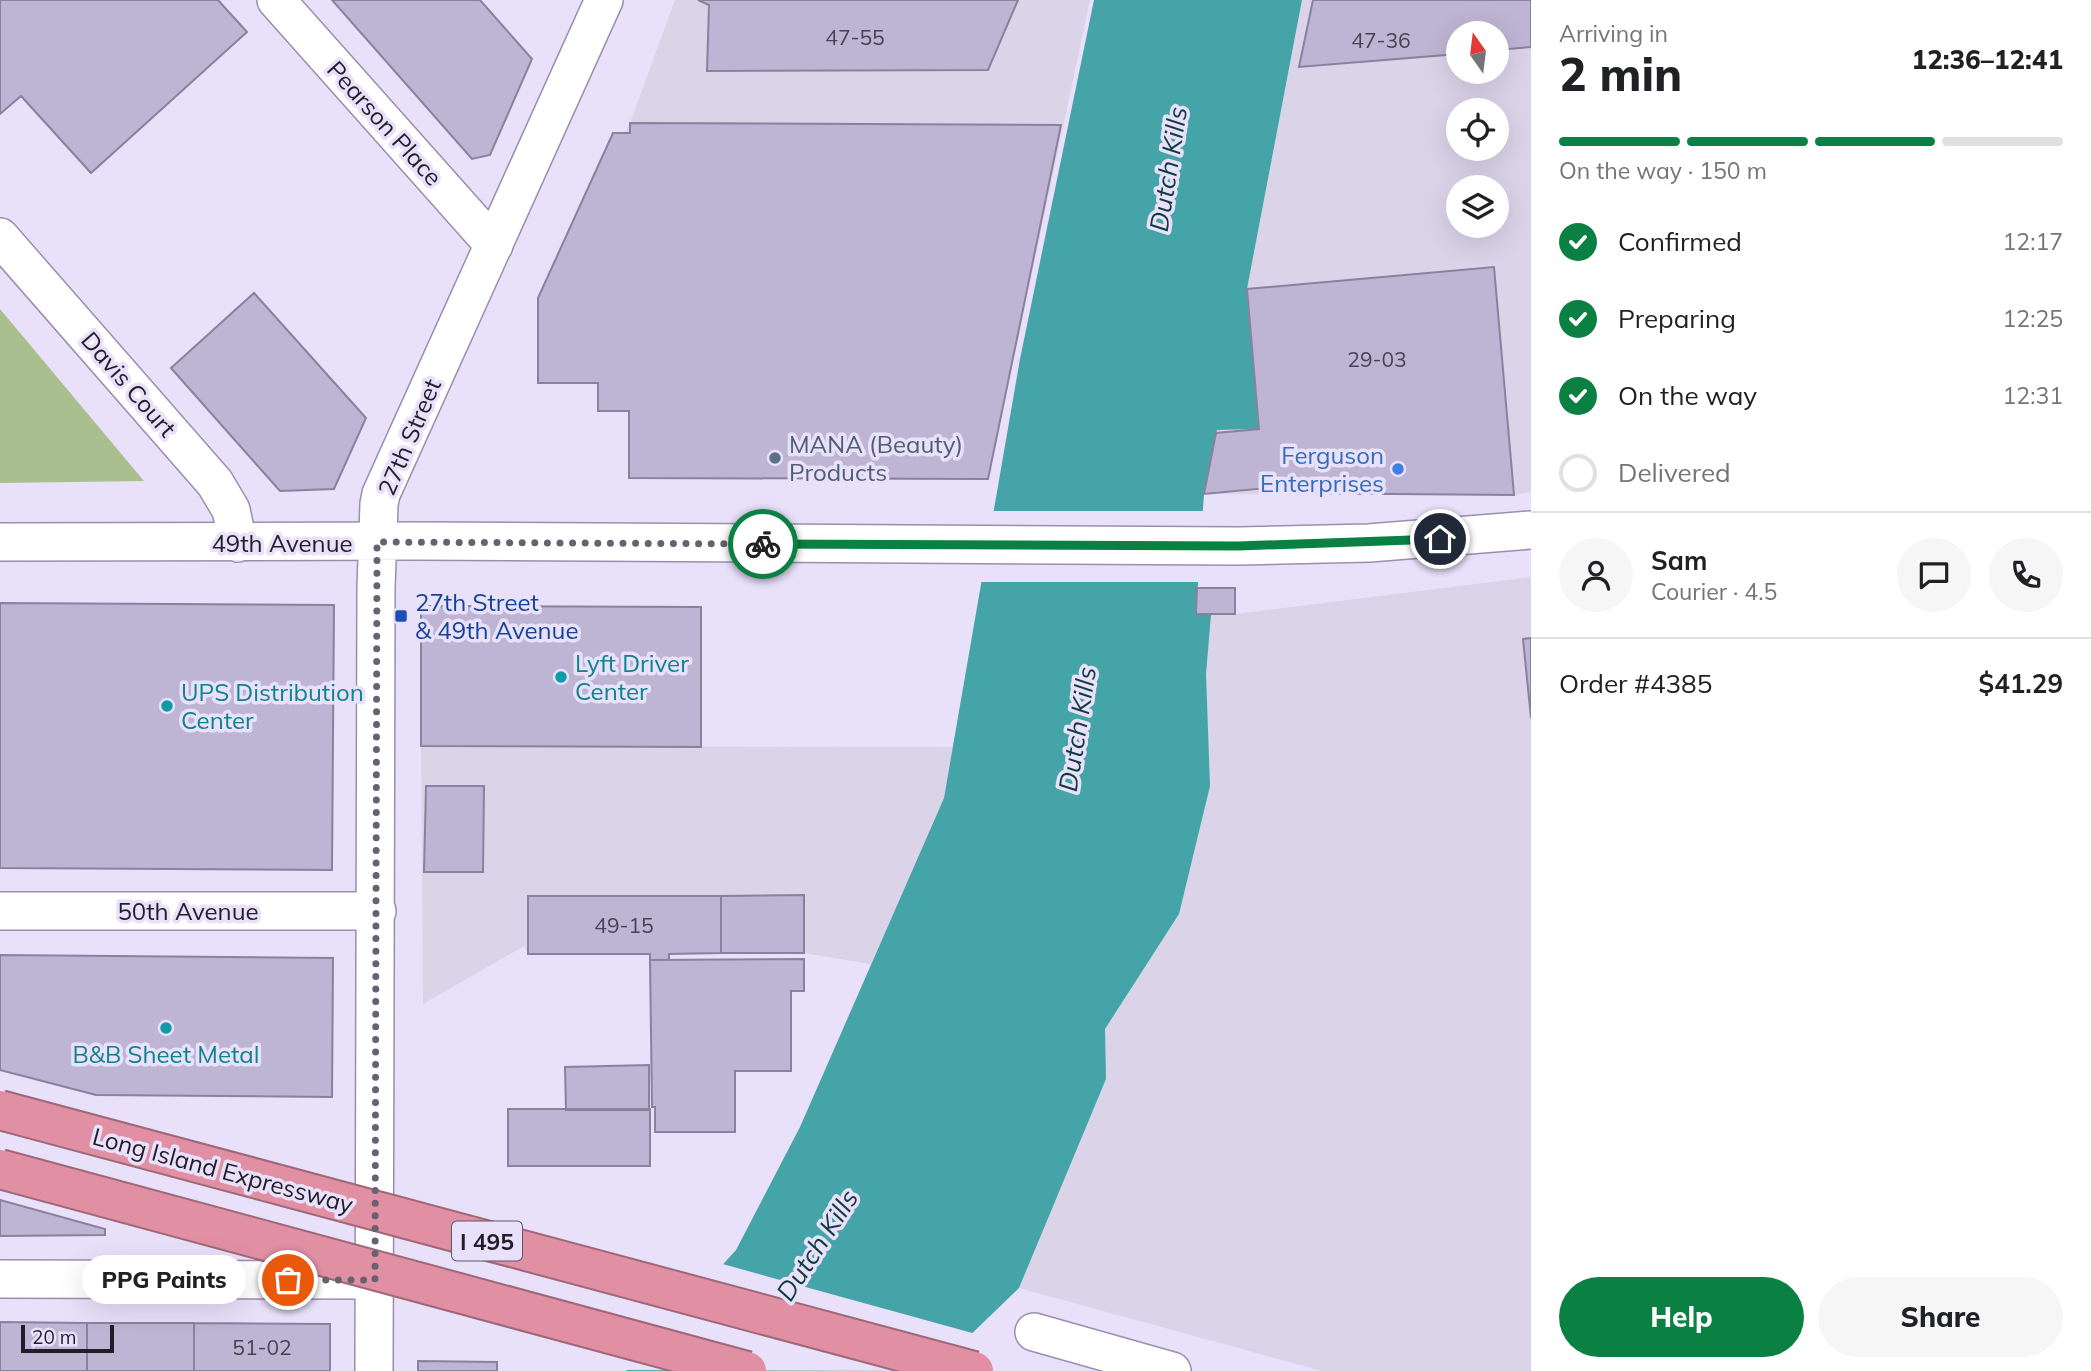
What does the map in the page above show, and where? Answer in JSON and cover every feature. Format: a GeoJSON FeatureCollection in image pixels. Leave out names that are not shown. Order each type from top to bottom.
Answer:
{"type":"FeatureCollection","features":[{"type":"Feature","properties":{"kind":"highway","name":"Long Island Expressway"},"geometry":{"type":"LineString","coordinates":[[0,1110],[974,1371]]}},
{"type":"Feature","properties":{"kind":"highway","name":"I 495"},"geometry":{"type":"LineString","coordinates":[[0,1169],[747,1371]]}},
{"type":"Feature","properties":{"kind":"street","name":"Pearson Place"},"geometry":{"type":"LineString","coordinates":[[276,0],[494,245]]}},
{"type":"Feature","properties":{"kind":"street","name":"27th Street"},"geometry":{"type":"LineString","coordinates":[[374,1371],[377,542],[381,494],[604,0]]}},
{"type":"Feature","properties":{"kind":"street","name":"Davis Court"},"geometry":{"type":"LineString","coordinates":[[0,237],[215,483],[231,510],[238,542]]}},
{"type":"Feature","properties":{"kind":"street","name":"49th Avenue"},"geometry":{"type":"LineString","coordinates":[[0,542],[1238,546],[1381,542],[1531,530]]}},
{"type":"Feature","properties":{"kind":"street","name":"50th Avenue"},"geometry":{"type":"LineString","coordinates":[[0,911],[377,911]]}},
{"type":"Feature","properties":{"kind":"street"},"geometry":{"type":"LineString","coordinates":[[0,1279],[375,1280]]}},
{"type":"Feature","properties":{"kind":"street"},"geometry":{"type":"LineString","coordinates":[[1034,1332],[1172,1371]]}},
{"type":"Feature","properties":{"kind":"shaded area"},"geometry":{"type":"Polygon","coordinates":[[[675,0],[1090,0],[988,479],[629,478],[629,411],[598,411],[598,383],[538,383],[538,298],[630,123],[675,0]]]}},
{"type":"Feature","properties":{"kind":"shaded area"},"geometry":{"type":"Polygon","coordinates":[[[1302,0],[1531,0],[1531,492],[1514,495],[1204,494],[1217,430],[1259,429],[1247,289],[1302,0]]]}},
{"type":"Feature","properties":{"kind":"shaded area"},"geometry":{"type":"Polygon","coordinates":[[[0,309],[144,481],[0,483],[0,309]]]}},
{"type":"Feature","properties":{"kind":"shaded area"},"geometry":{"type":"Polygon","coordinates":[[[1531,577],[1531,1371],[1322,1371],[1019,1288],[1105,1079],[1105,1029],[1179,914],[1211,615],[1531,577]]]}},
{"type":"Feature","properties":{"kind":"shaded area"},"geometry":{"type":"Polygon","coordinates":[[[421,746],[953,747],[944,798],[871,964],[804,953],[528,954],[524,946],[423,1004],[421,746]]]}},
{"type":"Feature","properties":{"kind":"water","name":"Dutch Kills"},"geometry":{"type":"Polygon","coordinates":[[[1094,0],[1302,0],[1247,289],[1259,429],[1217,430],[1204,494],[1196,614],[1211,615],[1206,674],[1210,786],[1179,914],[1105,1029],[1106,1079],[1019,1288],[933,1371],[626,1371],[736,1250],[800,1127],[944,798],[1020,359],[1094,0]]]}},
{"type":"Feature","properties":{"kind":"pier"},"geometry":{"type":"Polygon","coordinates":[[[990,511],[1206,511],[1202,582],[978,582],[990,511]]]}},
{"type":"Feature","properties":{"kind":"pier"},"geometry":{"type":"Polygon","coordinates":[[[719,1263],[976,1334],[938,1371],[623,1370],[719,1263]]]}},
{"type":"Feature","properties":{"kind":"building"},"geometry":{"type":"Polygon","coordinates":[[[0,0],[218,0],[247,32],[91,173],[21,96],[0,114],[0,0]]]}},
{"type":"Feature","properties":{"kind":"building"},"geometry":{"type":"Polygon","coordinates":[[[332,0],[480,0],[532,59],[490,155],[472,159],[332,0]]]}},
{"type":"Feature","properties":{"kind":"building"},"geometry":{"type":"Polygon","coordinates":[[[698,0],[1018,0],[988,70],[707,71],[709,5],[698,0]]]}},
{"type":"Feature","properties":{"kind":"building"},"geometry":{"type":"Polygon","coordinates":[[[1313,0],[1531,0],[1531,47],[1509,49],[1509,21],[1446,21],[1446,55],[1299,67],[1313,0]]]}},
{"type":"Feature","properties":{"kind":"building"},"geometry":{"type":"Polygon","coordinates":[[[630,123],[1061,125],[988,479],[629,478],[629,411],[598,411],[598,383],[538,383],[538,298],[613,133],[630,133],[630,123]]]}},
{"type":"Feature","properties":{"kind":"building"},"geometry":{"type":"Polygon","coordinates":[[[1494,267],[1514,495],[1267,493],[1267,488],[1204,494],[1216,433],[1259,429],[1247,289],[1494,267]]]}},
{"type":"Feature","properties":{"kind":"building"},"geometry":{"type":"Polygon","coordinates":[[[254,293],[366,418],[334,489],[280,491],[171,368],[254,293]]]}},
{"type":"Feature","properties":{"kind":"building"},"geometry":{"type":"Polygon","coordinates":[[[1197,588],[1235,588],[1235,614],[1196,614],[1197,588]]]}},
{"type":"Feature","properties":{"kind":"building","name":"UPS Distribution Center"},"geometry":{"type":"Polygon","coordinates":[[[0,603],[334,605],[332,870],[0,868],[0,603]]]}},
{"type":"Feature","properties":{"kind":"building","name":"Lyft Driver Center"},"geometry":{"type":"Polygon","coordinates":[[[421,606],[701,607],[701,747],[421,746],[421,606]]]}},
{"type":"Feature","properties":{"kind":"building"},"geometry":{"type":"Polygon","coordinates":[[[1531,638],[1531,718],[1523,639],[1531,638]]]}},
{"type":"Feature","properties":{"kind":"building"},"geometry":{"type":"Polygon","coordinates":[[[426,786],[484,786],[483,872],[424,872],[426,786]]]}},
{"type":"Feature","properties":{"kind":"building"},"geometry":{"type":"Polygon","coordinates":[[[804,895],[804,953],[721,953],[721,896],[804,895]]]}},
{"type":"Feature","properties":{"kind":"building"},"geometry":{"type":"Polygon","coordinates":[[[528,896],[721,896],[721,953],[669,954],[669,960],[650,960],[650,954],[528,954],[528,896]]]}},
{"type":"Feature","properties":{"kind":"building","name":"B&B Sheet Metal"},"geometry":{"type":"Polygon","coordinates":[[[0,955],[333,958],[332,1097],[96,1095],[0,1070],[0,955]]]}},
{"type":"Feature","properties":{"kind":"building"},"geometry":{"type":"Polygon","coordinates":[[[804,959],[804,991],[791,991],[791,1071],[735,1071],[735,1132],[655,1132],[655,1107],[652,1107],[650,960],[804,959]]]}},
{"type":"Feature","properties":{"kind":"building"},"geometry":{"type":"Polygon","coordinates":[[[649,1065],[649,1110],[566,1110],[565,1067],[649,1065]]]}},
{"type":"Feature","properties":{"kind":"building"},"geometry":{"type":"Polygon","coordinates":[[[508,1109],[650,1109],[650,1166],[508,1166],[508,1109]]]}},
{"type":"Feature","properties":{"kind":"building"},"geometry":{"type":"Polygon","coordinates":[[[0,1200],[105,1229],[105,1235],[0,1236],[0,1200]]]}},
{"type":"Feature","properties":{"kind":"building"},"geometry":{"type":"Polygon","coordinates":[[[0,1322],[87,1323],[87,1371],[0,1371],[0,1322]]]}},
{"type":"Feature","properties":{"kind":"building"},"geometry":{"type":"Polygon","coordinates":[[[87,1323],[194,1323],[194,1371],[87,1371],[87,1323]]]}},
{"type":"Feature","properties":{"kind":"building"},"geometry":{"type":"Polygon","coordinates":[[[194,1323],[330,1324],[330,1371],[194,1371],[194,1323]]]}},
{"type":"Feature","properties":{"kind":"building"},"geometry":{"type":"Polygon","coordinates":[[[418,1361],[497,1362],[497,1371],[418,1371],[418,1361]]]}},
{"type":"Feature","properties":{"kind":"way so far"},"geometry":{"type":"LineString","coordinates":[[288,1280],[375,1280],[377,542],[763,544]]}},
{"type":"Feature","properties":{"kind":"place","name":"MANA (Beauty) Products"},"geometry":{"type":"Point","coordinates":[775,458]}},
{"type":"Feature","properties":{"kind":"place","name":"Ferguson Enterprises"},"geometry":{"type":"Point","coordinates":[1398,469]}},
{"type":"Feature","properties":{"kind":"place","name":"27th Street & 49th Avenue"},"geometry":{"type":"Point","coordinates":[401,616]}},
{"type":"Feature","properties":{"kind":"place","name":"Lyft Driver Center"},"geometry":{"type":"Point","coordinates":[561,677]}},
{"type":"Feature","properties":{"kind":"place","name":"UPS Distribution Center"},"geometry":{"type":"Point","coordinates":[167,706]}},
{"type":"Feature","properties":{"kind":"place","name":"B&B Sheet Metal"},"geometry":{"type":"Point","coordinates":[166,1028]}},
{"type":"Feature","properties":{"kind":"place","name":"PPG Paints"},"geometry":{"type":"Point","coordinates":[288,1280]}},
{"type":"Feature","properties":{"kind":"route"},"geometry":{"type":"LineString","coordinates":[[763,544],[1238,546],[1440,539]]}}]}
